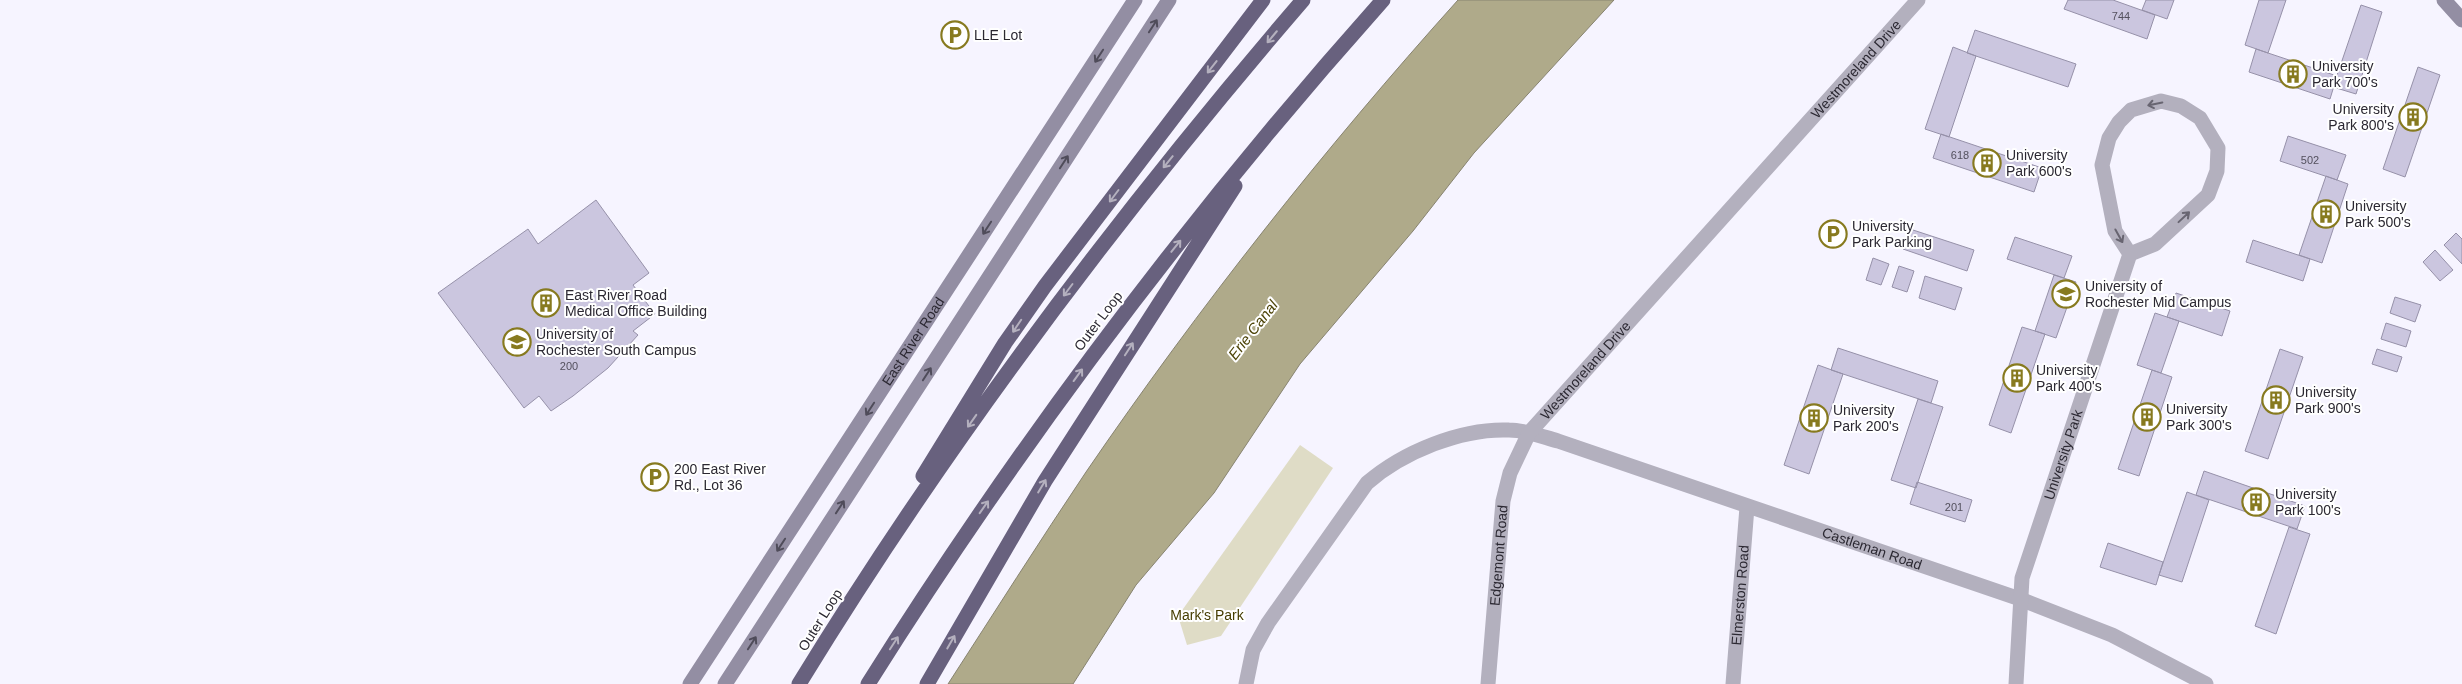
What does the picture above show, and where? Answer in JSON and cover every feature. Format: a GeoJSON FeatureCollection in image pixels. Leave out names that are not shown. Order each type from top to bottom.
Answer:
{"type":"FeatureCollection","features":[{"type":"Feature","properties":{"kind":"highway"},"geometry":{"type":"LineString","coordinates":[[862,584],[931,462],[1020,322],[1263,0]]}},
{"type":"Feature","properties":{"kind":"highway","name":"Outer Loop"},"geometry":{"type":"LineString","coordinates":[[799,684],[862,584],[970,425],[1062,298],[1185,140],[1303,0]]}},
{"type":"Feature","properties":{"kind":"highway","name":"Outer Loop"},"geometry":{"type":"LineString","coordinates":[[868,684],[945,565],[1043,422],[1168,256],[1278,120],[1383,0]]}},
{"type":"Feature","properties":{"kind":"highway"},"geometry":{"type":"LineString","coordinates":[[927,684],[1055,465],[1278,120]]}},
{"type":"Feature","properties":{"kind":"street","name":"East River Road"},"geometry":{"type":"LineString","coordinates":[[690,684],[1136,0]]}},
{"type":"Feature","properties":{"kind":"street","name":"East River Road"},"geometry":{"type":"LineString","coordinates":[[725,684],[1170,0]]}},
{"type":"Feature","properties":{"kind":"street","name":"Westmoreland Drive"},"geometry":{"type":"LineString","coordinates":[[1529,433],[1918,0]]}},
{"type":"Feature","properties":{"kind":"street"},"geometry":{"type":"LineString","coordinates":[[2444,0],[2462,20]]}},
{"type":"Feature","properties":{"kind":"street"},"geometry":{"type":"LineString","coordinates":[[2161,102],[2181,106],[2200,118],[2218,148],[2218,171],[2208,195],[2155,244],[2130,254],[2115,230],[2102,165],[2109,138],[2119,122],[2131,110],[2161,102]]}},
{"type":"Feature","properties":{"kind":"street","name":"University Park"},"geometry":{"type":"LineString","coordinates":[[2016,684],[2022,578],[2130,254]]}},
{"type":"Feature","properties":{"kind":"street"},"geometry":{"type":"LineString","coordinates":[[1246,684],[1253,650],[1268,623],[1367,483],[1397,460],[1443,441],[1509,430],[1529,433]]}},
{"type":"Feature","properties":{"kind":"street","name":"Castleman Road"},"geometry":{"type":"LineString","coordinates":[[1529,433],[2020,599],[2112,635],[2206,684]]}},
{"type":"Feature","properties":{"kind":"street","name":"Edgemont Road"},"geometry":{"type":"LineString","coordinates":[[1488,684],[1503,501],[1510,473],[1529,433]]}},
{"type":"Feature","properties":{"kind":"street","name":"Elmerston Road"},"geometry":{"type":"LineString","coordinates":[[1733,684],[1747,507]]}},
{"type":"Feature","properties":{"kind":"green space","name":"Mark's Park"},"geometry":{"type":"Polygon","coordinates":[[[1300,445],[1333,468],[1221,636],[1187,645],[1178,616],[1300,445]]]}},
{"type":"Feature","properties":{"kind":"water","name":"Erie Canal"},"geometry":{"type":"Polygon","coordinates":[[[1458,0],[1614,0],[1474,153],[1413,231],[1300,364],[1214,493],[1136,585],[1073,684],[948,684],[1086,472],[1218,289],[1359,113],[1458,0]]]}},
{"type":"Feature","properties":{"kind":"building"},"geometry":{"type":"Polygon","coordinates":[[[2068,0],[2113,0],[2155,15],[2147,39],[2064,9],[2068,0]]]}},
{"type":"Feature","properties":{"kind":"building"},"geometry":{"type":"Polygon","coordinates":[[[2146,0],[2174,0],[2167,19],[2142,10],[2146,0]]]}},
{"type":"Feature","properties":{"kind":"building"},"geometry":{"type":"Polygon","coordinates":[[[2259,0],[2286,0],[2268,53],[2245,45],[2259,0]]]}},
{"type":"Feature","properties":{"kind":"building","name":"University Park 700's"},"geometry":{"type":"Polygon","coordinates":[[[2361,5],[2382,12],[2356,94],[2333,87],[2361,5]]]}},
{"type":"Feature","properties":{"kind":"building"},"geometry":{"type":"Polygon","coordinates":[[[1975,30],[2076,64],[2068,87],[1967,53],[1975,30]]]}},
{"type":"Feature","properties":{"kind":"building"},"geometry":{"type":"Polygon","coordinates":[[[1953,47],[1976,56],[1949,137],[1925,129],[1953,47]]]}},
{"type":"Feature","properties":{"kind":"building","name":"University Park 700's"},"geometry":{"type":"Polygon","coordinates":[[[2256,49],[2337,76],[2330,99],[2249,72],[2256,49]]]}},
{"type":"Feature","properties":{"kind":"building","name":"University Park 800's"},"geometry":{"type":"Polygon","coordinates":[[[2418,67],[2440,75],[2405,177],[2383,169],[2418,67]]]}},
{"type":"Feature","properties":{"kind":"building","name":"University Park 600's"},"geometry":{"type":"Polygon","coordinates":[[[1941,134],[2042,168],[2034,192],[1933,158],[1941,134]]]}},
{"type":"Feature","properties":{"kind":"building","name":"University Park 500's"},"geometry":{"type":"Polygon","coordinates":[[[2288,136],[2346,155],[2337,180],[2280,161],[2288,136]]]}},
{"type":"Feature","properties":{"kind":"building","name":"University Park 500's"},"geometry":{"type":"Polygon","coordinates":[[[2326,176],[2348,184],[2322,263],[2299,255],[2326,176]]]}},
{"type":"Feature","properties":{"kind":"building","name":"East River Road Medical Office Building"},"geometry":{"type":"Polygon","coordinates":[[[596,200],[649,273],[633,285],[655,314],[633,331],[638,335],[608,368],[573,396],[551,411],[539,396],[524,408],[438,293],[528,229],[538,244],[596,200]]]}},
{"type":"Feature","properties":{"kind":"building"},"geometry":{"type":"Polygon","coordinates":[[[1910,229],[1974,250],[1967,271],[1903,249],[1910,229]]]}},
{"type":"Feature","properties":{"kind":"building"},"geometry":{"type":"Polygon","coordinates":[[[2456,233],[2462,239],[2462,264],[2444,245],[2456,233]]]}},
{"type":"Feature","properties":{"kind":"building"},"geometry":{"type":"Polygon","coordinates":[[[2015,237],[2072,256],[2064,278],[2007,259],[2015,237]]]}},
{"type":"Feature","properties":{"kind":"building"},"geometry":{"type":"Polygon","coordinates":[[[2253,240],[2310,259],[2303,281],[2246,262],[2253,240]]]}},
{"type":"Feature","properties":{"kind":"building"},"geometry":{"type":"Polygon","coordinates":[[[2435,250],[2453,270],[2440,281],[2423,262],[2435,250]]]}},
{"type":"Feature","properties":{"kind":"building"},"geometry":{"type":"Polygon","coordinates":[[[1873,258],[1889,264],[1881,285],[1866,280],[1873,258]]]}},
{"type":"Feature","properties":{"kind":"building"},"geometry":{"type":"Polygon","coordinates":[[[1899,266],[1914,271],[1907,292],[1892,287],[1899,266]]]}},
{"type":"Feature","properties":{"kind":"building","name":"University Park 400's"},"geometry":{"type":"Polygon","coordinates":[[[2054,275],[2076,282],[2056,338],[2035,331],[2054,275]]]}},
{"type":"Feature","properties":{"kind":"building"},"geometry":{"type":"Polygon","coordinates":[[[1925,276],[1962,288],[1955,310],[1919,298],[1925,276]]]}},
{"type":"Feature","properties":{"kind":"building"},"geometry":{"type":"Polygon","coordinates":[[[2176,293],[2230,311],[2222,336],[2167,317],[2176,293]]]}},
{"type":"Feature","properties":{"kind":"building"},"geometry":{"type":"Polygon","coordinates":[[[2395,297],[2421,305],[2415,322],[2390,313],[2395,297]]]}},
{"type":"Feature","properties":{"kind":"building","name":"University Park 300's"},"geometry":{"type":"Polygon","coordinates":[[[2155,313],[2179,321],[2161,373],[2137,365],[2155,313]]]}},
{"type":"Feature","properties":{"kind":"building"},"geometry":{"type":"Polygon","coordinates":[[[2386,323],[2411,331],[2406,347],[2381,339],[2386,323]]]}},
{"type":"Feature","properties":{"kind":"building","name":"University Park 400's"},"geometry":{"type":"Polygon","coordinates":[[[2022,327],[2045,334],[2011,433],[1989,425],[2022,327]]]}},
{"type":"Feature","properties":{"kind":"building","name":"University Park 200's"},"geometry":{"type":"Polygon","coordinates":[[[1838,348],[1938,381],[1931,403],[1831,370],[1838,348]]]}},
{"type":"Feature","properties":{"kind":"building","name":"University Park 900's"},"geometry":{"type":"Polygon","coordinates":[[[2280,349],[2303,357],[2268,459],[2245,451],[2280,349]]]}},
{"type":"Feature","properties":{"kind":"building"},"geometry":{"type":"Polygon","coordinates":[[[2377,349],[2402,357],[2397,372],[2372,364],[2377,349]]]}},
{"type":"Feature","properties":{"kind":"building","name":"University Park 200's"},"geometry":{"type":"Polygon","coordinates":[[[1818,365],[1843,374],[1809,474],[1784,465],[1818,365]]]}},
{"type":"Feature","properties":{"kind":"building","name":"University Park 300's"},"geometry":{"type":"Polygon","coordinates":[[[2152,370],[2172,377],[2139,476],[2118,469],[2152,370]]]}},
{"type":"Feature","properties":{"kind":"building","name":"University Park 200's"},"geometry":{"type":"Polygon","coordinates":[[[1918,399],[1943,407],[1916,488],[1891,480],[1918,399]]]}},
{"type":"Feature","properties":{"kind":"building","name":"University Park 100's"},"geometry":{"type":"Polygon","coordinates":[[[2204,471],[2305,506],[2297,529],[2196,495],[2204,471]]]}},
{"type":"Feature","properties":{"kind":"building"},"geometry":{"type":"Polygon","coordinates":[[[1917,482],[1972,500],[1965,522],[1910,504],[1917,482]]]}},
{"type":"Feature","properties":{"kind":"building"},"geometry":{"type":"Polygon","coordinates":[[[2187,492],[2209,500],[2182,582],[2159,575],[2187,492]]]}},
{"type":"Feature","properties":{"kind":"building","name":"University Park 100's"},"geometry":{"type":"Polygon","coordinates":[[[2289,527],[2310,534],[2276,634],[2255,626],[2289,527]]]}},
{"type":"Feature","properties":{"kind":"building"},"geometry":{"type":"Polygon","coordinates":[[[2108,543],[2163,562],[2156,585],[2100,567],[2108,543]]]}},
{"type":"Feature","properties":{"kind":"place","name":"LLE Lot"},"geometry":{"type":"Point","coordinates":[955,35]}},
{"type":"Feature","properties":{"kind":"place","name":"University Park 700's"},"geometry":{"type":"Point","coordinates":[2293,74]}},
{"type":"Feature","properties":{"kind":"place","name":"University Park 800's"},"geometry":{"type":"Point","coordinates":[2413,117]}},
{"type":"Feature","properties":{"kind":"place","name":"University Park 600's"},"geometry":{"type":"Point","coordinates":[1987,163]}},
{"type":"Feature","properties":{"kind":"place","name":"University Park 500's"},"geometry":{"type":"Point","coordinates":[2326,214]}},
{"type":"Feature","properties":{"kind":"place","name":"University Park Parking"},"geometry":{"type":"Point","coordinates":[1833,234]}},
{"type":"Feature","properties":{"kind":"place","name":"University of Rochester Mid Campus"},"geometry":{"type":"Point","coordinates":[2066,294]}},
{"type":"Feature","properties":{"kind":"place","name":"East River Road Medical Office Building"},"geometry":{"type":"Point","coordinates":[546,303]}},
{"type":"Feature","properties":{"kind":"place","name":"University of Rochester South Campus"},"geometry":{"type":"Point","coordinates":[517,342]}},
{"type":"Feature","properties":{"kind":"place","name":"University Park 400's"},"geometry":{"type":"Point","coordinates":[2017,378]}},
{"type":"Feature","properties":{"kind":"place","name":"University Park 900's"},"geometry":{"type":"Point","coordinates":[2276,400]}},
{"type":"Feature","properties":{"kind":"place","name":"University Park 300's"},"geometry":{"type":"Point","coordinates":[2147,417]}},
{"type":"Feature","properties":{"kind":"place","name":"University Park 200's"},"geometry":{"type":"Point","coordinates":[1814,418]}},
{"type":"Feature","properties":{"kind":"place","name":"200 East River Rd., Lot 36"},"geometry":{"type":"Point","coordinates":[655,477]}},
{"type":"Feature","properties":{"kind":"place","name":"University Park 100's"},"geometry":{"type":"Point","coordinates":[2256,502]}}]}
